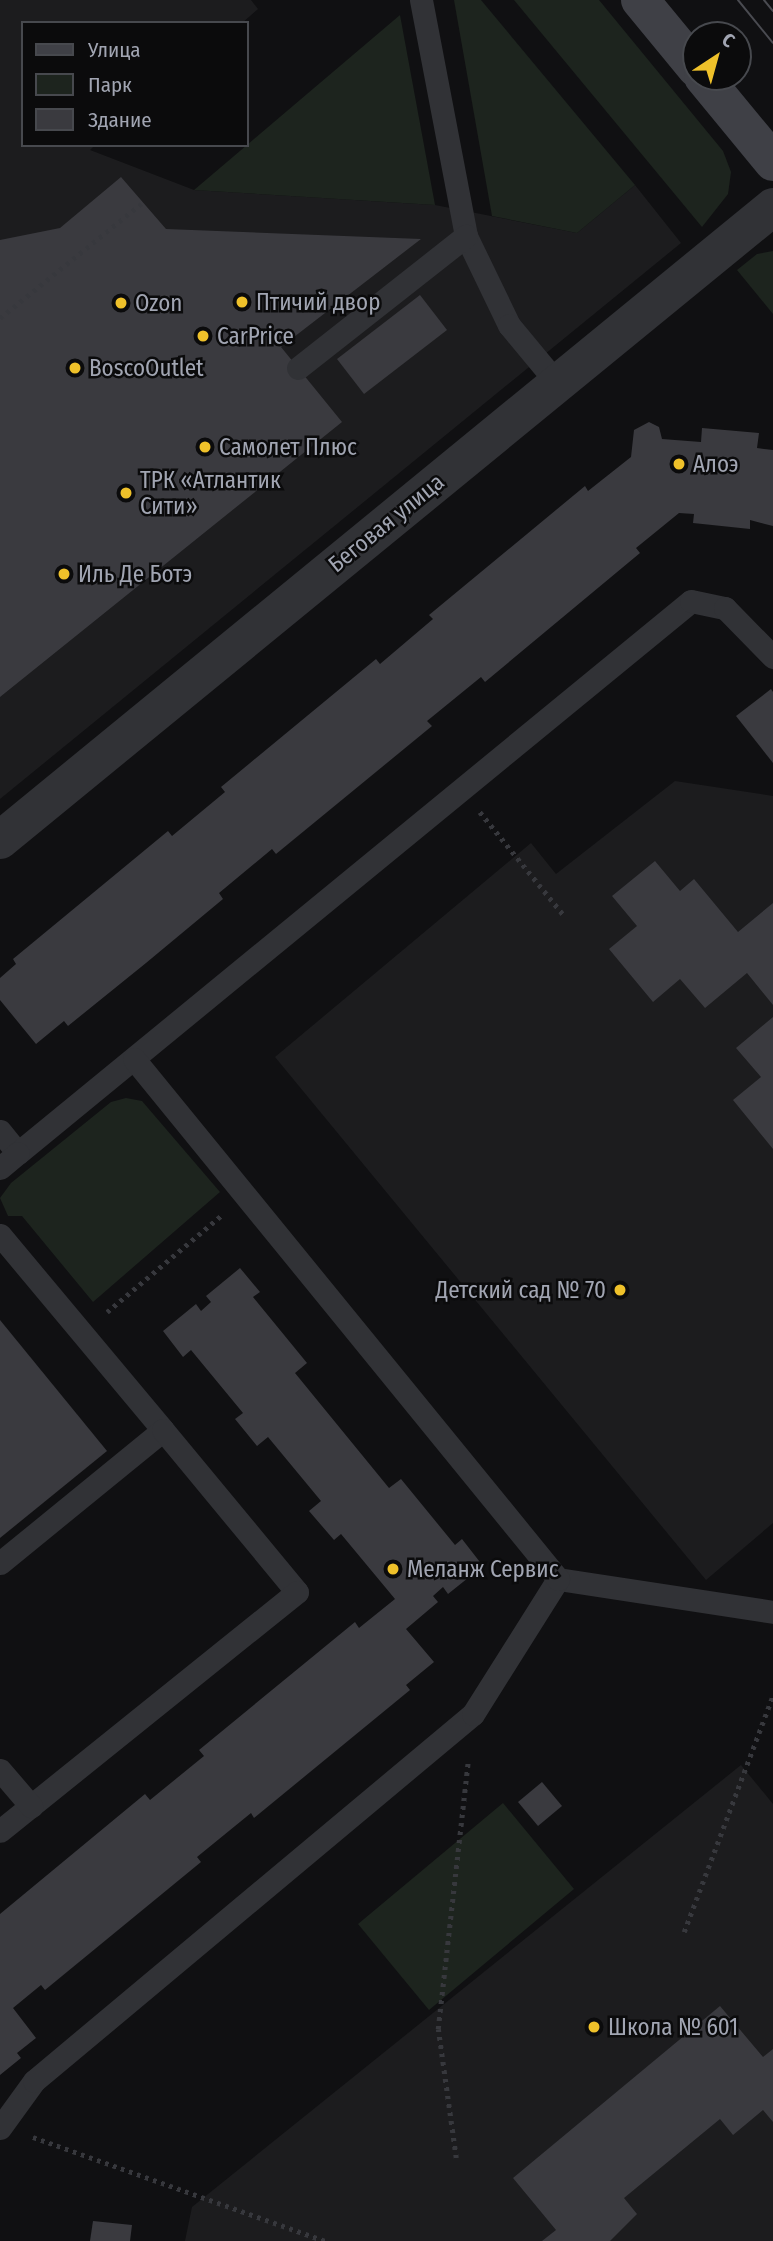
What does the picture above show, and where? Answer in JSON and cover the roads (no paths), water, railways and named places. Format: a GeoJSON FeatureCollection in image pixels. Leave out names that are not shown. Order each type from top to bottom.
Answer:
{"type":"FeatureCollection","features":[{"type":"Feature","properties":{"kind":"main road"},"geometry":{"type":"LineString","coordinates":[[640,0],[682,51]]}},
{"type":"Feature","properties":{"kind":"main road"},"geometry":{"type":"LineString","coordinates":[[715,91],[773,162]]}},
{"type":"Feature","properties":{"kind":"street","name":"Беговая улица"},"geometry":{"type":"LineString","coordinates":[[0,840],[773,207]]}},
{"type":"Feature","properties":{"kind":"lane"},"geometry":{"type":"LineString","coordinates":[[421,0],[466,236],[509,326],[556,383]]}},
{"type":"Feature","properties":{"kind":"lane"},"geometry":{"type":"LineString","coordinates":[[298,368],[466,236]]}},
{"type":"Feature","properties":{"kind":"lane"},"geometry":{"type":"LineString","coordinates":[[0,1168],[691,601],[725,608],[773,657]]}},
{"type":"Feature","properties":{"kind":"lane"},"geometry":{"type":"LineString","coordinates":[[134,1059],[558,1578],[773,1612]]}},
{"type":"Feature","properties":{"kind":"lane"},"geometry":{"type":"LineString","coordinates":[[0,1131],[18,1153]]}},
{"type":"Feature","properties":{"kind":"lane"},"geometry":{"type":"LineString","coordinates":[[0,1236],[297,1592],[0,1831]]}},
{"type":"Feature","properties":{"kind":"lane"},"geometry":{"type":"LineString","coordinates":[[0,1563],[163,1430]]}},
{"type":"Feature","properties":{"kind":"lane"},"geometry":{"type":"LineString","coordinates":[[0,2128],[34,2081],[473,1714],[558,1578]]}},
{"type":"Feature","properties":{"kind":"lane"},"geometry":{"type":"LineString","coordinates":[[0,1770],[31,1806]]}},
{"type":"Feature","properties":{"kind":"tram line"},"geometry":{"type":"LineString","coordinates":[[738,0],[773,43]]}},
{"type":"Feature","properties":{"kind":"tram line"},"geometry":{"type":"LineString","coordinates":[[764,0],[773,11]]}},
{"type":"Feature","properties":{"kind":"place","name":"Птичий двор"},"geometry":{"type":"Point","coordinates":[242,302]}},
{"type":"Feature","properties":{"kind":"place","name":"Ozon"},"geometry":{"type":"Point","coordinates":[121,303]}},
{"type":"Feature","properties":{"kind":"place","name":"CarPrice"},"geometry":{"type":"Point","coordinates":[203,336]}},
{"type":"Feature","properties":{"kind":"place","name":"BoscoOutlet"},"geometry":{"type":"Point","coordinates":[75,368]}},
{"type":"Feature","properties":{"kind":"place","name":"Самолет Плюс"},"geometry":{"type":"Point","coordinates":[205,447]}},
{"type":"Feature","properties":{"kind":"place","name":"Алоэ"},"geometry":{"type":"Point","coordinates":[679,464]}},
{"type":"Feature","properties":{"kind":"place","name":"ТРК «Атлантик Сити»"},"geometry":{"type":"Point","coordinates":[126,493]}},
{"type":"Feature","properties":{"kind":"place","name":"Иль Де Ботэ"},"geometry":{"type":"Point","coordinates":[64,574]}},
{"type":"Feature","properties":{"kind":"place","name":"Детский сад № 70"},"geometry":{"type":"Point","coordinates":[620,1290]}},
{"type":"Feature","properties":{"kind":"place","name":"Меланж Сервис"},"geometry":{"type":"Point","coordinates":[393,1569]}},
{"type":"Feature","properties":{"kind":"place","name":"Школа № 601"},"geometry":{"type":"Point","coordinates":[594,2027]}}]}
